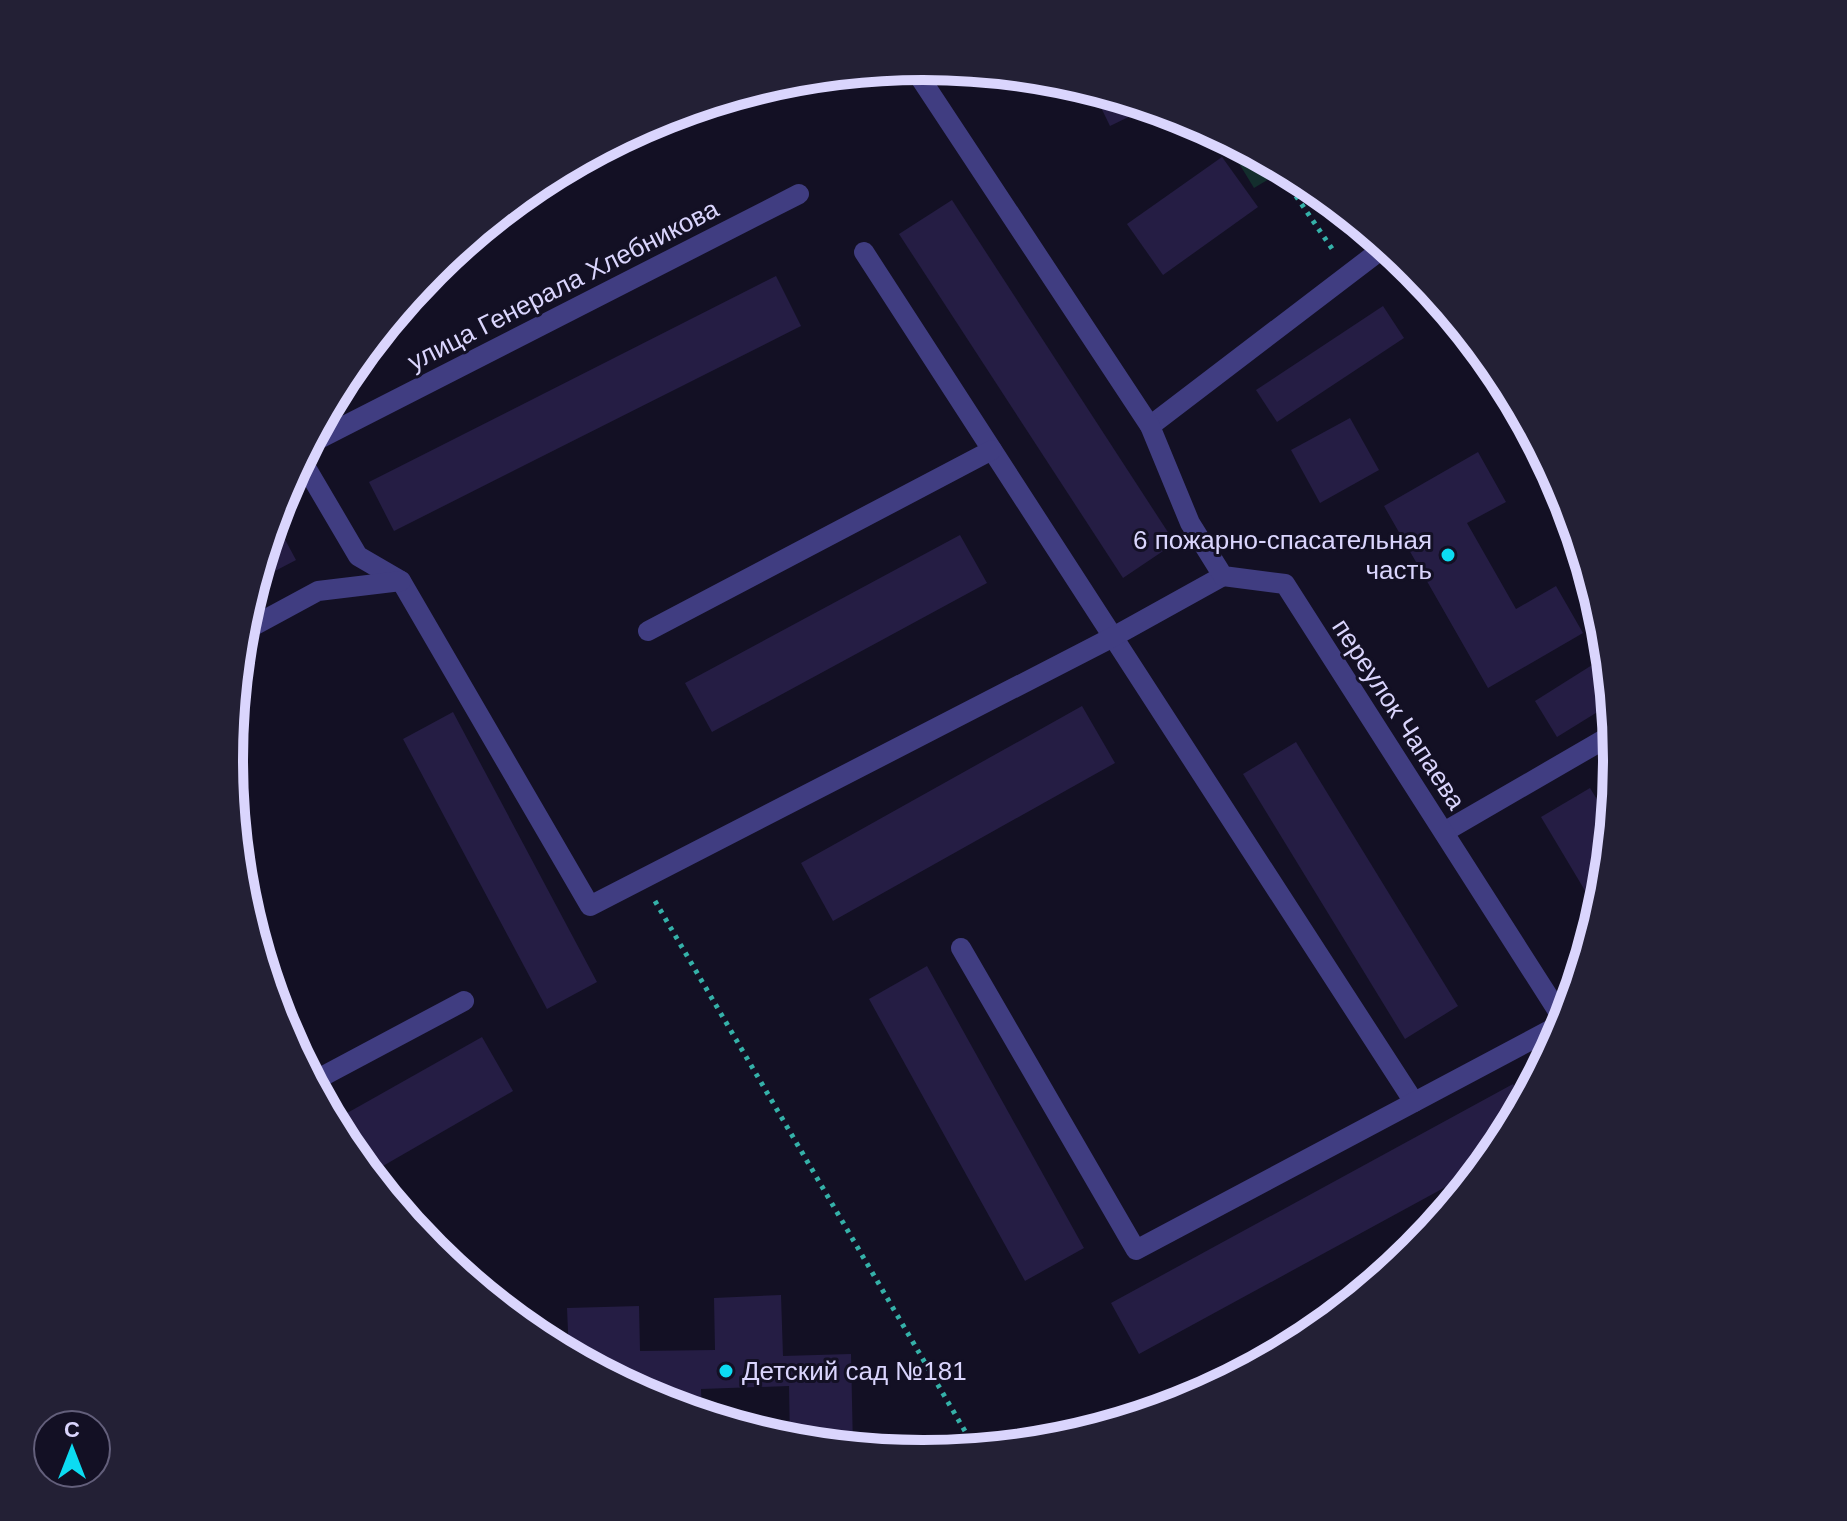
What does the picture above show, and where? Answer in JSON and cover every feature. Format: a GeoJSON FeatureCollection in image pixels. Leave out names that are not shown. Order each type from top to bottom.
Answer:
{"type":"FeatureCollection","features":[{"type":"Feature","properties":{"kind":"street"},"geometry":{"type":"LineString","coordinates":[[308,471],[358,556],[401,581],[590,906],[1113,637],[1223,576],[1190,523],[1150,426],[922,80]]}},
{"type":"Feature","properties":{"kind":"street","name":"улица Генерала Хлебникова"},"geometry":{"type":"LineString","coordinates":[[326,435],[799,194]]}},
{"type":"Feature","properties":{"kind":"street"},"geometry":{"type":"LineString","coordinates":[[864,252],[1414,1102]]}},
{"type":"Feature","properties":{"kind":"street"},"geometry":{"type":"LineString","coordinates":[[1150,426],[1376,253]]}},
{"type":"Feature","properties":{"kind":"street"},"geometry":{"type":"LineString","coordinates":[[648,631],[992,450]]}},
{"type":"Feature","properties":{"kind":"street","name":"переулок Чапаева"},"geometry":{"type":"LineString","coordinates":[[1223,576],[1285,584],[1557,1009]]}},
{"type":"Feature","properties":{"kind":"street"},"geometry":{"type":"LineString","coordinates":[[257,624],[318,591],[401,581]]}},
{"type":"Feature","properties":{"kind":"street"},"geometry":{"type":"LineString","coordinates":[[1444,832],[1604,740]]}},
{"type":"Feature","properties":{"kind":"street"},"geometry":{"type":"LineString","coordinates":[[961,948],[1136,1250],[1547,1033]]}},
{"type":"Feature","properties":{"kind":"street"},"geometry":{"type":"LineString","coordinates":[[321,1077],[464,1001]]}},
{"type":"Feature","properties":{"kind":"path"},"geometry":{"type":"LineString","coordinates":[[1290,187],[1348,274]]}},
{"type":"Feature","properties":{"kind":"path"},"geometry":{"type":"LineString","coordinates":[[643,879],[970,1440]]}},
{"type":"Feature","properties":{"kind":"green space"},"geometry":{"type":"Polygon","coordinates":[[[1234,155],[1273,177],[1254,188],[1234,155]]]}},
{"type":"Feature","properties":{"kind":"building"},"geometry":{"type":"Polygon","coordinates":[[[1099,103],[1135,114],[1110,126],[1099,103]]]}},
{"type":"Feature","properties":{"kind":"building"},"geometry":{"type":"Polygon","coordinates":[[[1222,157],[1258,207],[1163,275],[1127,224],[1222,157]]]}},
{"type":"Feature","properties":{"kind":"building"},"geometry":{"type":"Polygon","coordinates":[[[952,200],[1175,543],[1123,578],[899,234],[952,200]]]}},
{"type":"Feature","properties":{"kind":"building"},"geometry":{"type":"Polygon","coordinates":[[[776,276],[801,326],[394,531],[369,482],[776,276]]]}},
{"type":"Feature","properties":{"kind":"building"},"geometry":{"type":"Polygon","coordinates":[[[1383,306],[1404,338],[1277,422],[1256,390],[1383,306]]]}},
{"type":"Feature","properties":{"kind":"building"},"geometry":{"type":"Polygon","coordinates":[[[1350,418],[1379,470],[1320,503],[1291,450],[1350,418]]]}},
{"type":"Feature","properties":{"kind":"building","name":"6 пожарно-спасательная часть"},"geometry":{"type":"Polygon","coordinates":[[[1478,452],[1506,502],[1467,523],[1516,609],[1556,586],[1583,633],[1488,688],[1384,506],[1478,452]]]}},
{"type":"Feature","properties":{"kind":"building"},"geometry":{"type":"Polygon","coordinates":[[[282,534],[296,560],[269,574],[282,534]]]}},
{"type":"Feature","properties":{"kind":"building"},"geometry":{"type":"Polygon","coordinates":[[[960,535],[987,583],[712,732],[685,683],[960,535]]]}},
{"type":"Feature","properties":{"kind":"building"},"geometry":{"type":"Polygon","coordinates":[[[1596,662],[1602,709],[1557,737],[1535,701],[1596,662]]]}},
{"type":"Feature","properties":{"kind":"building"},"geometry":{"type":"Polygon","coordinates":[[[1082,706],[1115,763],[833,921],[801,863],[1082,706]]]}},
{"type":"Feature","properties":{"kind":"building"},"geometry":{"type":"Polygon","coordinates":[[[453,712],[597,982],[547,1009],[403,739],[453,712]]]}},
{"type":"Feature","properties":{"kind":"building"},"geometry":{"type":"Polygon","coordinates":[[[1296,742],[1458,1006],[1405,1039],[1243,774],[1296,742]]]}},
{"type":"Feature","properties":{"kind":"building"},"geometry":{"type":"Polygon","coordinates":[[[1590,788],[1603,809],[1590,899],[1541,817],[1590,788]]]}},
{"type":"Feature","properties":{"kind":"building"},"geometry":{"type":"Polygon","coordinates":[[[927,966],[1084,1248],[1025,1281],[869,999],[927,966]]]}},
{"type":"Feature","properties":{"kind":"building"},"geometry":{"type":"Polygon","coordinates":[[[482,1037],[513,1091],[379,1168],[343,1115],[482,1037]]]}},
{"type":"Feature","properties":{"kind":"building"},"geometry":{"type":"Polygon","coordinates":[[[1513,1084],[1518,1092],[1459,1180],[1139,1354],[1111,1303],[1513,1084]]]}},
{"type":"Feature","properties":{"kind":"building","name":"Детский сад №181"},"geometry":{"type":"Polygon","coordinates":[[[781,1295],[783,1356],[851,1354],[853,1437],[790,1428],[789,1386],[701,1389],[702,1404],[623,1371],[568,1341],[567,1308],[639,1306],[640,1351],[715,1350],[714,1298],[781,1295]]]}},
{"type":"Feature","properties":{"kind":"place","name":"6 пожарно-спасательная часть"},"geometry":{"type":"Point","coordinates":[1448,555]}},
{"type":"Feature","properties":{"kind":"place","name":"Детский сад №181"},"geometry":{"type":"Point","coordinates":[726,1371]}}]}
